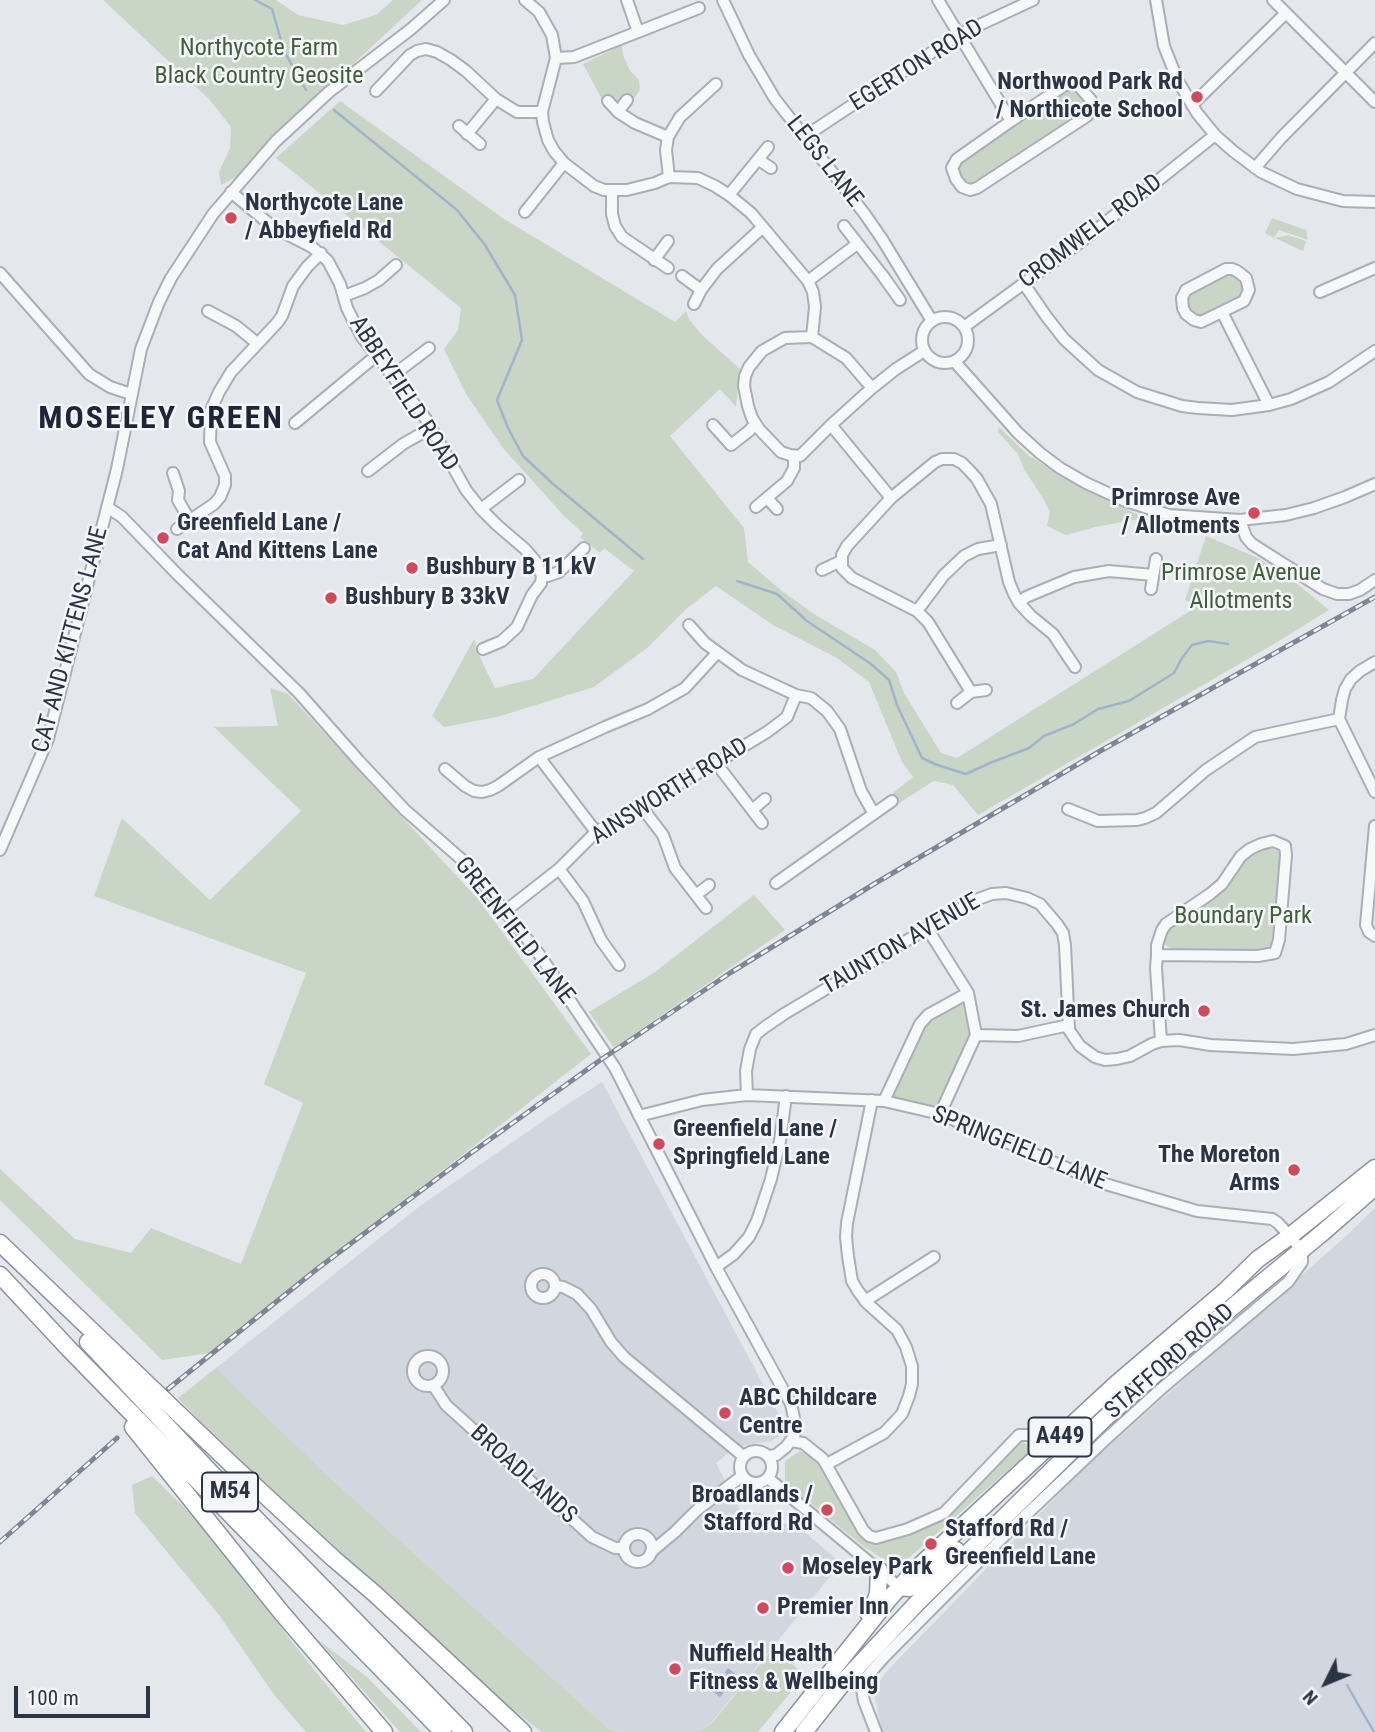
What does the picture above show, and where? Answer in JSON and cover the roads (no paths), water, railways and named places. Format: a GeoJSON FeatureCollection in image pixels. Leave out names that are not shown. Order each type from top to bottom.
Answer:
{"type":"FeatureCollection","features":[{"type":"Feature","properties":{"kind":"highway","name":"STAFFORD ROAD"},"geometry":{"type":"LineString","coordinates":[[783,1732],[899,1587],[934,1552],[1116,1384],[1225,1291],[1258,1259],[1375,1168]]}},
{"type":"Feature","properties":{"kind":"highway","name":"STAFFORD ROAD"},"geometry":{"type":"LineString","coordinates":[[804,1732],[862,1661],[924,1607],[1002,1519],[1095,1427],[1371,1190]]}},
{"type":"Feature","properties":{"kind":"highway"},"geometry":{"type":"LineString","coordinates":[[1290,1236],[1297,1238],[1308,1235],[1351,1199],[1371,1190]]}},
{"type":"Feature","properties":{"kind":"highway"},"geometry":{"type":"LineString","coordinates":[[0,1246],[211,1445],[523,1732]]}},
{"type":"Feature","properties":{"kind":"highway","name":"M54"},"geometry":{"type":"LineString","coordinates":[[0,1246],[211,1474],[464,1732]]}},
{"type":"Feature","properties":{"kind":"highway"},"geometry":{"type":"LineString","coordinates":[[1225,1291],[1244,1281],[1284,1250],[1302,1250]]}},
{"type":"Feature","properties":{"kind":"highway","name":"M54"},"geometry":{"type":"LineString","coordinates":[[0,1275],[443,1732]]}},
{"type":"Feature","properties":{"kind":"highway","name":"M54"},"geometry":{"type":"LineString","coordinates":[[69,1349],[281,1612],[384,1732]]}},
{"type":"Feature","properties":{"kind":"highway"},"geometry":{"type":"LineString","coordinates":[[899,1587],[909,1588],[921,1583],[972,1536],[1002,1519]]}},
{"type":"Feature","properties":{"kind":"highway"},"geometry":{"type":"LineString","coordinates":[[830,1674],[856,1628],[874,1604],[878,1594],[879,1570]]}},
{"type":"Feature","properties":{"kind":"highway"},"geometry":{"type":"LineString","coordinates":[[899,1587],[924,1607]]}},
{"type":"Feature","properties":{"kind":"highway"},"geometry":{"type":"LineString","coordinates":[[830,1674],[905,1604],[911,1602],[924,1607]]}},
{"type":"Feature","properties":{"kind":"street","name":"CAT AND KITTENS LANE"},"geometry":{"type":"LineString","coordinates":[[0,850],[48,739],[117,469],[141,349],[159,302],[183,257],[207,222],[276,141],[320,100],[444,0]]}},
{"type":"Feature","properties":{"kind":"street"},"geometry":{"type":"LineString","coordinates":[[525,0],[539,12],[552,34],[556,58],[542,112],[548,140],[564,163],[594,186],[612,191],[655,183],[669,177],[698,178],[729,195],[763,227],[808,281],[815,307],[812,337]]}},
{"type":"Feature","properties":{"kind":"street"},"geometry":{"type":"LineString","coordinates":[[627,0],[638,32]]}},
{"type":"Feature","properties":{"kind":"street","name":"LEGS LANE"},"geometry":{"type":"LineString","coordinates":[[723,0],[761,78],[788,117],[850,193],[882,239],[932,321]]}},
{"type":"Feature","properties":{"kind":"street"},"geometry":{"type":"LineString","coordinates":[[938,0],[1011,121]]}},
{"type":"Feature","properties":{"kind":"street","name":"EGERTON ROAD"},"geometry":{"type":"LineString","coordinates":[[804,137],[958,35],[1033,0]]}},
{"type":"Feature","properties":{"kind":"street"},"geometry":{"type":"LineString","coordinates":[[1156,0],[1164,46],[1178,81],[1215,135],[1255,168],[1279,182],[1319,196],[1374,206]]}},
{"type":"Feature","properties":{"kind":"street"},"geometry":{"type":"LineString","coordinates":[[1273,0],[1375,102]]}},
{"type":"Feature","properties":{"kind":"street"},"geometry":{"type":"LineString","coordinates":[[556,58],[574,57],[638,32],[685,8],[699,8]]}},
{"type":"Feature","properties":{"kind":"street"},"geometry":{"type":"LineString","coordinates":[[1192,105],[1286,13]]}},
{"type":"Feature","properties":{"kind":"street"},"geometry":{"type":"LineString","coordinates":[[1255,168],[1375,43]]}},
{"type":"Feature","properties":{"kind":"street"},"geometry":{"type":"LineString","coordinates":[[376,91],[391,82],[410,55],[426,49],[459,65],[496,99],[517,113],[542,112]]}},
{"type":"Feature","properties":{"kind":"street"},"geometry":{"type":"LineString","coordinates":[[1077,83],[1091,100],[1091,109],[1087,116],[977,188],[970,190],[962,187],[952,168],[957,159],[1011,121],[1065,85],[1077,83]]}},
{"type":"Feature","properties":{"kind":"street"},"geometry":{"type":"LineString","coordinates":[[669,177],[666,150],[668,137],[680,117],[703,90],[716,84]]}},
{"type":"Feature","properties":{"kind":"street"},"geometry":{"type":"LineString","coordinates":[[480,144],[463,130],[496,99]]}},
{"type":"Feature","properties":{"kind":"street"},"geometry":{"type":"LineString","coordinates":[[618,112],[627,100]]}},
{"type":"Feature","properties":{"kind":"street"},"geometry":{"type":"LineString","coordinates":[[608,101],[618,112],[635,123],[668,137]]}},
{"type":"Feature","properties":{"kind":"street","name":"CROMWELL ROAD"},"geometry":{"type":"LineString","coordinates":[[964,327],[1086,238],[1215,135]]}},
{"type":"Feature","properties":{"kind":"street"},"geometry":{"type":"LineString","coordinates":[[729,195],[768,147]]}},
{"type":"Feature","properties":{"kind":"street"},"geometry":{"type":"LineString","coordinates":[[759,160],[771,168]]}},
{"type":"Feature","properties":{"kind":"street"},"geometry":{"type":"LineString","coordinates":[[526,212],[564,163]]}},
{"type":"Feature","properties":{"kind":"street"},"geometry":{"type":"LineString","coordinates":[[612,191],[612,214],[622,237],[667,268]]}},
{"type":"Feature","properties":{"kind":"street","name":"ABBEYFIELD ROAD"},"geometry":{"type":"LineString","coordinates":[[230,192],[273,227],[321,253],[340,284],[355,324],[420,410],[454,471],[481,509],[536,562],[542,576]]}},
{"type":"Feature","properties":{"kind":"street"},"geometry":{"type":"LineString","coordinates":[[844,226],[900,300]]}},
{"type":"Feature","properties":{"kind":"street"},"geometry":{"type":"LineString","coordinates":[[694,304],[717,269],[763,227]]}},
{"type":"Feature","properties":{"kind":"street"},"geometry":{"type":"LineString","coordinates":[[654,260],[667,241]]}},
{"type":"Feature","properties":{"kind":"street"},"geometry":{"type":"LineString","coordinates":[[808,281],[857,244]]}},
{"type":"Feature","properties":{"kind":"street"},"geometry":{"type":"LineString","coordinates":[[177,529],[214,504],[225,485],[225,477],[210,442],[210,419],[215,400],[231,372],[277,323],[293,286],[321,253]]}},
{"type":"Feature","properties":{"kind":"street"},"geometry":{"type":"LineString","coordinates":[[344,296],[379,280],[396,265]]}},
{"type":"Feature","properties":{"kind":"street"},"geometry":{"type":"LineString","coordinates":[[1320,292],[1375,268]]}},
{"type":"Feature","properties":{"kind":"street"},"geometry":{"type":"LineString","coordinates":[[372,269],[379,280]]}},
{"type":"Feature","properties":{"kind":"street"},"geometry":{"type":"LineString","coordinates":[[1226,269],[1232,269],[1246,278],[1249,290],[1244,300],[1222,312],[1201,322],[1194,320],[1186,314],[1182,298],[1186,290],[1226,269]]}},
{"type":"Feature","properties":{"kind":"street"},"geometry":{"type":"LineString","coordinates":[[0,273],[89,374],[110,387],[131,394]]}},
{"type":"Feature","properties":{"kind":"street"},"geometry":{"type":"LineString","coordinates":[[682,276],[701,290]]}},
{"type":"Feature","properties":{"kind":"street"},"geometry":{"type":"LineString","coordinates":[[1024,284],[1064,339],[1098,370],[1137,392],[1182,406],[1232,410],[1291,399],[1319,387],[1375,351]]}},
{"type":"Feature","properties":{"kind":"street"},"geometry":{"type":"LineString","coordinates":[[208,311],[224,311],[236,326],[257,343]]}},
{"type":"Feature","properties":{"kind":"street"},"geometry":{"type":"LineString","coordinates":[[1222,312],[1269,405]]}},
{"type":"Feature","properties":{"kind":"street"},"geometry":{"type":"LineString","coordinates":[[950,317],[958,321],[968,334],[967,350],[955,362],[938,363],[925,351],[922,338],[932,321],[950,317]]}},
{"type":"Feature","properties":{"kind":"street"},"geometry":{"type":"LineString","coordinates":[[872,388],[846,358],[812,337],[785,338],[771,345],[755,358],[745,376],[745,394],[755,424],[781,452],[800,456],[872,388],[925,351]]}},
{"type":"Feature","properties":{"kind":"street"},"geometry":{"type":"LineString","coordinates":[[392,376],[429,348]]}},
{"type":"Feature","properties":{"kind":"street"},"geometry":{"type":"LineString","coordinates":[[295,423],[377,355]]}},
{"type":"Feature","properties":{"kind":"street"},"geometry":{"type":"LineString","coordinates":[[955,362],[1018,433],[1060,468],[1123,500],[1169,515],[1240,520],[1286,515],[1314,508],[1375,484]]}},
{"type":"Feature","properties":{"kind":"street"},"geometry":{"type":"LineString","coordinates":[[194,417],[210,419]]}},
{"type":"Feature","properties":{"kind":"street"},"geometry":{"type":"LineString","coordinates":[[713,425],[731,445],[755,424]]}},
{"type":"Feature","properties":{"kind":"street"},"geometry":{"type":"LineString","coordinates":[[831,425],[891,498]]}},
{"type":"Feature","properties":{"kind":"street"},"geometry":{"type":"LineString","coordinates":[[386,474],[373,467],[403,444],[431,428]]}},
{"type":"Feature","properties":{"kind":"street"},"geometry":{"type":"LineString","coordinates":[[756,508],[787,481],[794,468],[792,456]]}},
{"type":"Feature","properties":{"kind":"street"},"geometry":{"type":"LineString","coordinates":[[971,692],[928,622],[917,611],[852,578],[842,568],[841,561],[847,545],[891,498],[934,462],[947,458],[954,459],[969,470],[986,493],[1009,582],[1019,603],[1053,634],[1075,667]]}},
{"type":"Feature","properties":{"kind":"street"},"geometry":{"type":"LineString","coordinates":[[173,473],[178,491],[177,500],[189,519]]}},
{"type":"Feature","properties":{"kind":"street"},"geometry":{"type":"LineString","coordinates":[[502,479],[510,488]]}},
{"type":"Feature","properties":{"kind":"street"},"geometry":{"type":"LineString","coordinates":[[481,509],[519,480]]}},
{"type":"Feature","properties":{"kind":"street"},"geometry":{"type":"LineString","coordinates":[[767,498],[777,509]]}},
{"type":"Feature","properties":{"kind":"street","name":"GREENFIELD LANE"},"geometry":{"type":"LineString","coordinates":[[107,507],[122,517],[299,693],[405,810],[468,865],[539,954],[609,1058],[716,1267],[792,1404],[796,1427],[791,1441]]}},
{"type":"Feature","properties":{"kind":"street"},"geometry":{"type":"LineString","coordinates":[[1240,520],[1246,537],[1252,544],[1322,589],[1337,594],[1349,594],[1375,580]]}},
{"type":"Feature","properties":{"kind":"street"},"geometry":{"type":"LineString","coordinates":[[917,611],[944,575],[964,556],[978,549],[1001,545]]}},
{"type":"Feature","properties":{"kind":"street"},"geometry":{"type":"LineString","coordinates":[[484,634],[486,648],[502,641],[517,627],[531,595],[541,583],[542,576],[559,572],[584,548]]}},
{"type":"Feature","properties":{"kind":"street"},"geometry":{"type":"LineString","coordinates":[[1151,589],[1156,559]]}},
{"type":"Feature","properties":{"kind":"street"},"geometry":{"type":"LineString","coordinates":[[822,570],[841,561]]}},
{"type":"Feature","properties":{"kind":"street"},"geometry":{"type":"LineString","coordinates":[[1019,603],[1026,597],[1074,577],[1109,571],[1153,575]]}},
{"type":"Feature","properties":{"kind":"street"},"geometry":{"type":"LineString","coordinates":[[689,625],[705,643],[742,670],[796,695],[811,698],[827,711],[840,729],[861,791],[874,814]]}},
{"type":"Feature","properties":{"kind":"street"},"geometry":{"type":"LineString","coordinates":[[460,766],[448,772],[464,786],[482,792],[498,786],[539,757],[648,709],[685,688],[717,653]]}},
{"type":"Feature","properties":{"kind":"street"},"geometry":{"type":"LineString","coordinates":[[1375,662],[1351,679],[1345,689],[1339,719],[1375,792]]}},
{"type":"Feature","properties":{"kind":"street"},"geometry":{"type":"LineString","coordinates":[[957,703],[971,692],[986,690]]}},
{"type":"Feature","properties":{"kind":"street","name":"AINSWORTH ROAD"},"geometry":{"type":"LineString","coordinates":[[504,912],[559,869],[596,832],[767,732],[787,717],[796,695]]}},
{"type":"Feature","properties":{"kind":"street"},"geometry":{"type":"LineString","coordinates":[[1068,809],[1098,821],[1145,818],[1156,813],[1206,770],[1255,737],[1339,719]]}},
{"type":"Feature","properties":{"kind":"street"},"geometry":{"type":"LineString","coordinates":[[539,757],[596,832]]}},
{"type":"Feature","properties":{"kind":"street"},"geometry":{"type":"LineString","coordinates":[[716,763],[762,823]]}},
{"type":"Feature","properties":{"kind":"street"},"geometry":{"type":"LineString","coordinates":[[752,810],[765,799]]}},
{"type":"Feature","properties":{"kind":"street"},"geometry":{"type":"LineString","coordinates":[[776,883],[892,801]]}},
{"type":"Feature","properties":{"kind":"street"},"geometry":{"type":"LineString","coordinates":[[640,805],[663,835],[675,868],[706,908]]}},
{"type":"Feature","properties":{"kind":"street"},"geometry":{"type":"LineString","coordinates":[[1375,826],[1366,925],[1369,932],[1375,936]]}},
{"type":"Feature","properties":{"kind":"street"},"geometry":{"type":"LineString","coordinates":[[1157,955],[1258,956],[1275,953],[1279,940],[1285,846],[1273,841],[1250,849],[1241,856],[1222,884],[1166,924],[1159,936],[1157,955],[1161,1041]]}},
{"type":"Feature","properties":{"kind":"street"},"geometry":{"type":"LineString","coordinates":[[559,869],[583,901],[601,940],[616,952],[619,965]]}},
{"type":"Feature","properties":{"kind":"street"},"geometry":{"type":"LineString","coordinates":[[696,895],[709,885]]}},
{"type":"Feature","properties":{"kind":"street","name":"TAUNTON AVENUE"},"geometry":{"type":"LineString","coordinates":[[747,1095],[747,1059],[756,1034],[783,1014],[973,901],[992,894],[1017,895],[1040,904],[1063,933],[1069,1025]]}},
{"type":"Feature","properties":{"kind":"street"},"geometry":{"type":"LineString","coordinates":[[928,928],[968,993],[976,1035],[940,1114]]}},
{"type":"Feature","properties":{"kind":"street"},"geometry":{"type":"LineString","coordinates":[[884,1101],[920,1024],[928,1015],[968,993]]}},
{"type":"Feature","properties":{"kind":"street"},"geometry":{"type":"LineString","coordinates":[[976,1035],[1018,1036],[1069,1025],[1069,1030],[1080,1046],[1095,1057],[1105,1060],[1129,1056],[1161,1041],[1293,1049],[1346,1044],[1375,1035]]}},
{"type":"Feature","properties":{"kind":"street","name":"SPRINGFIELD LANE"},"geometry":{"type":"LineString","coordinates":[[639,1116],[702,1100],[747,1095],[884,1101],[940,1114],[1102,1183],[1197,1211],[1272,1219],[1302,1250]]}},
{"type":"Feature","properties":{"kind":"street"},"geometry":{"type":"LineString","coordinates":[[716,1267],[734,1254],[749,1237],[757,1221],[780,1141],[786,1096]]}},
{"type":"Feature","properties":{"kind":"street"},"geometry":{"type":"LineString","coordinates":[[827,1464],[884,1433],[902,1414],[912,1384],[912,1366],[897,1330],[865,1301],[852,1281],[846,1237],[847,1223],[872,1100]]}},
{"type":"Feature","properties":{"kind":"street"},"geometry":{"type":"LineString","coordinates":[[877,1732],[864,1701],[861,1683],[924,1607],[1161,1389],[1288,1282],[1302,1262],[1302,1250]]}},
{"type":"Feature","properties":{"kind":"street"},"geometry":{"type":"LineString","coordinates":[[865,1301],[934,1258]]}},
{"type":"Feature","properties":{"kind":"street"},"geometry":{"type":"LineString","coordinates":[[556,1286],[577,1294],[591,1309],[611,1342],[624,1357],[743,1457]]}},
{"type":"Feature","properties":{"kind":"street","name":"BROADLANDS"},"geometry":{"type":"LineString","coordinates":[[433,1385],[446,1405],[592,1537],[615,1548],[624,1548]]}},
{"type":"Feature","properties":{"kind":"street"},"geometry":{"type":"LineString","coordinates":[[769,1457],[776,1455],[791,1441],[803,1443],[818,1453],[827,1464],[863,1530],[876,1538],[908,1529],[944,1513],[1020,1435],[1028,1435],[1051,1446]]}},
{"type":"Feature","properties":{"kind":"street"},"geometry":{"type":"LineString","coordinates":[[756,1450],[765,1453],[772,1465],[768,1478],[760,1483],[746,1480],[742,1476],[740,1466],[743,1457],[756,1450]]}},
{"type":"Feature","properties":{"kind":"street"},"geometry":{"type":"LineString","coordinates":[[666,1540],[634,1535],[625,1543],[626,1556],[634,1562],[646,1560],[651,1552],[666,1540],[697,1510],[742,1476]]}},
{"type":"Feature","properties":{"kind":"street"},"geometry":{"type":"LineString","coordinates":[[768,1478],[899,1587]]}},
{"type":"Feature","properties":{"kind":"street"},"geometry":{"type":"LineString","coordinates":[[646,1538],[651,1545],[651,1552]]}},
{"type":"Feature","properties":{"kind":"water"},"geometry":{"type":"Polygon","coordinates":[[[728,1668],[738,1676],[720,1697],[712,1691],[728,1668]]]}},
{"type":"Feature","properties":{"kind":"waterway"},"geometry":{"type":"LineString","coordinates":[[255,0],[272,9],[284,51],[306,90]]}},
{"type":"Feature","properties":{"kind":"waterway"},"geometry":{"type":"LineString","coordinates":[[334,110],[457,210],[485,245],[515,295],[522,340],[497,400],[508,428],[523,456],[643,559]]}},
{"type":"Feature","properties":{"kind":"waterway"},"geometry":{"type":"LineString","coordinates":[[737,581],[777,594],[807,621],[871,664],[889,680],[897,705],[922,758],[966,774],[1029,748],[1044,736],[1074,724],[1098,709],[1129,701],[1174,673],[1192,645],[1208,641],[1228,644]]}},
{"type":"Feature","properties":{"kind":"waterway"},"geometry":{"type":"LineString","coordinates":[[1347,1685],[1374,1732]]}},
{"type":"Feature","properties":{"kind":"railway"},"geometry":{"type":"LineString","coordinates":[[168,1389],[317,1269],[471,1153],[599,1061],[730,973],[874,884],[1102,750],[1375,597]]}},
{"type":"Feature","properties":{"kind":"railway"},"geometry":{"type":"LineString","coordinates":[[0,1542],[117,1438]]}},
{"type":"Feature","properties":{"kind":"place","name":"Northwood Park Rd / Northicote School"},"geometry":{"type":"Point","coordinates":[1197,97]}},
{"type":"Feature","properties":{"kind":"place","name":"Northycote Lane / Abbeyfield Rd"},"geometry":{"type":"Point","coordinates":[231,218]}},
{"type":"Feature","properties":{"kind":"place","name":"Primrose Ave / Allotments"},"geometry":{"type":"Point","coordinates":[1254,513]}},
{"type":"Feature","properties":{"kind":"place","name":"Greenfield Lane / Cat And Kittens Lane"},"geometry":{"type":"Point","coordinates":[163,538]}},
{"type":"Feature","properties":{"kind":"place","name":"Bushbury B 11 kV"},"geometry":{"type":"Point","coordinates":[412,568]}},
{"type":"Feature","properties":{"kind":"place","name":"Bushbury B 33kV"},"geometry":{"type":"Point","coordinates":[331,598]}},
{"type":"Feature","properties":{"kind":"place","name":"St. James Church"},"geometry":{"type":"Point","coordinates":[1204,1011]}},
{"type":"Feature","properties":{"kind":"place","name":"Greenfield Lane / Springfield Lane"},"geometry":{"type":"Point","coordinates":[659,1144]}},
{"type":"Feature","properties":{"kind":"place","name":"The Moreton Arms"},"geometry":{"type":"Point","coordinates":[1294,1170]}},
{"type":"Feature","properties":{"kind":"place","name":"ABC Childcare Centre"},"geometry":{"type":"Point","coordinates":[725,1413]}},
{"type":"Feature","properties":{"kind":"place","name":"Broadlands / Stafford Rd"},"geometry":{"type":"Point","coordinates":[827,1510]}},
{"type":"Feature","properties":{"kind":"place","name":"Stafford Rd / Greenfield Lane"},"geometry":{"type":"Point","coordinates":[931,1544]}},
{"type":"Feature","properties":{"kind":"place","name":"Moseley Park"},"geometry":{"type":"Point","coordinates":[788,1568]}},
{"type":"Feature","properties":{"kind":"place","name":"Premier Inn"},"geometry":{"type":"Point","coordinates":[763,1608]}},
{"type":"Feature","properties":{"kind":"place","name":"Nuffield Health Fitness & Wellbeing"},"geometry":{"type":"Point","coordinates":[675,1669]}},
{"type":"Feature","properties":{"kind":"district","name":"MOSELEY GREEN"},"geometry":{"type":"Point","coordinates":[161,420]}},
{"type":"Feature","properties":{"kind":"park label","name":"Northycote Farm Black Country Geosite"},"geometry":{"type":"Point","coordinates":[259,63]}},
{"type":"Feature","properties":{"kind":"park label","name":"Primrose Avenue Allotments"},"geometry":{"type":"Point","coordinates":[1241,588]}},
{"type":"Feature","properties":{"kind":"park label","name":"Boundary Park"},"geometry":{"type":"Point","coordinates":[1243,917]}}]}
